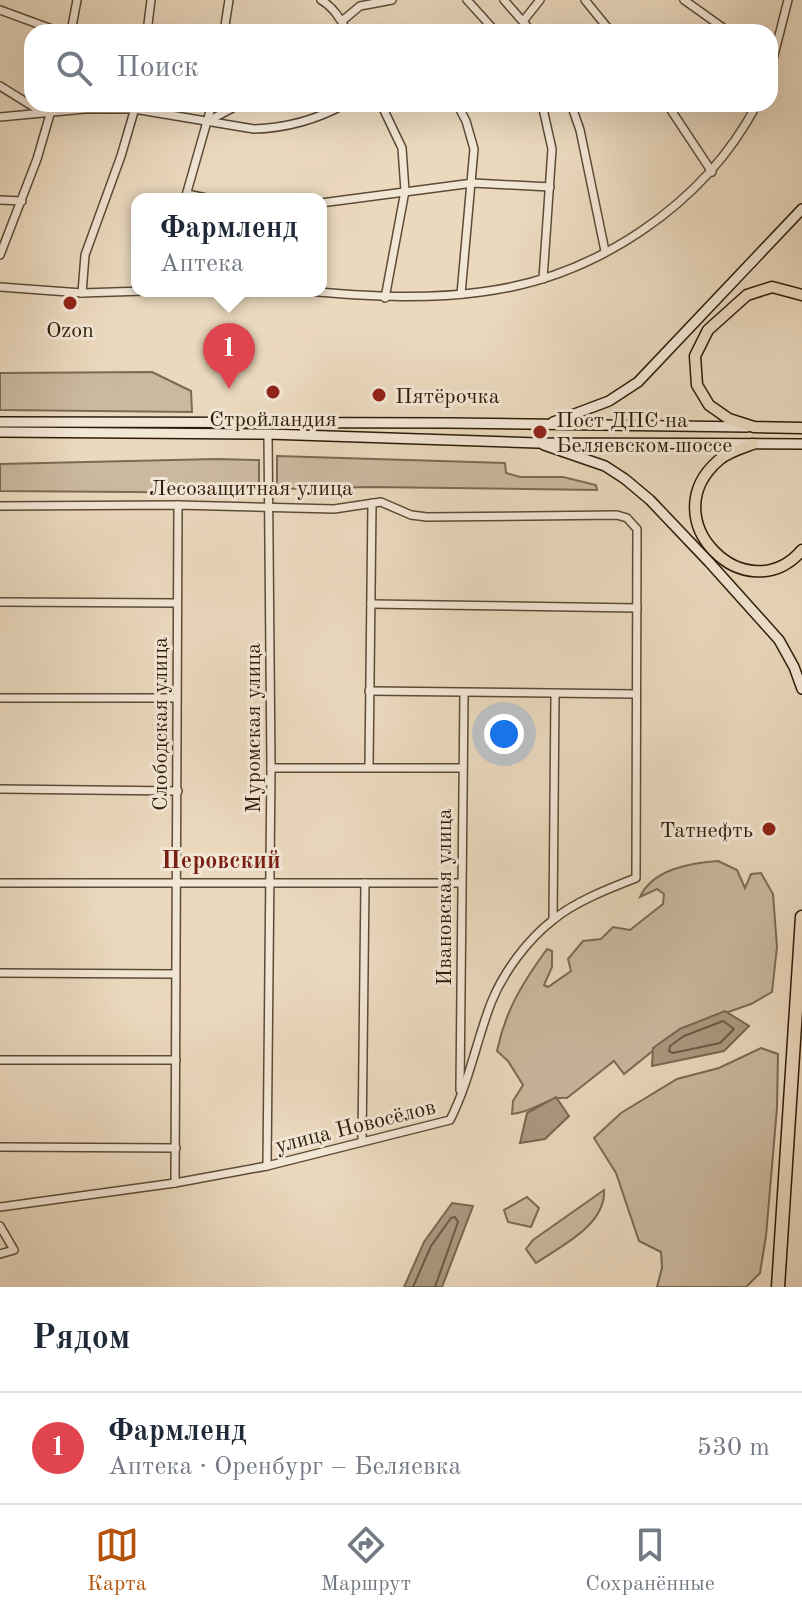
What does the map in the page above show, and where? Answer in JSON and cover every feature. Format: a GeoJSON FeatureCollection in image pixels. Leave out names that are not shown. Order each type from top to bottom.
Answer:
{"type":"FeatureCollection","features":[{"type":"Feature","properties":{"kind":"highway"},"geometry":{"type":"LineString","coordinates":[[778,1287],[802,917]]}},
{"type":"Feature","properties":{"kind":"main road"},"geometry":{"type":"LineString","coordinates":[[543,425],[609,401],[638,382],[802,209]]}},
{"type":"Feature","properties":{"kind":"main road"},"geometry":{"type":"LineString","coordinates":[[754,427],[729,419],[709,405],[697,385],[695,356],[708,330],[747,295],[772,287],[802,295]]}},
{"type":"Feature","properties":{"kind":"main road"},"geometry":{"type":"LineString","coordinates":[[0,422],[802,428]]}},
{"type":"Feature","properties":{"kind":"main road"},"geometry":{"type":"LineString","coordinates":[[0,432],[268,434],[537,443],[802,444]]}},
{"type":"Feature","properties":{"kind":"main road"},"geometry":{"type":"LineString","coordinates":[[537,443],[605,466],[650,500],[779,640],[802,689]]}},
{"type":"Feature","properties":{"kind":"main road"},"geometry":{"type":"LineString","coordinates":[[753,444],[720,459],[704,478],[697,494],[698,526],[712,552],[733,566],[755,571],[775,568],[788,563],[802,550]]}},
{"type":"Feature","properties":{"kind":"street"},"geometry":{"type":"LineString","coordinates":[[72,24],[77,0]]}},
{"type":"Feature","properties":{"kind":"street"},"geometry":{"type":"LineString","coordinates":[[148,24],[151,0]]}},
{"type":"Feature","properties":{"kind":"street"},"geometry":{"type":"LineString","coordinates":[[225,24],[229,0]]}},
{"type":"Feature","properties":{"kind":"street"},"geometry":{"type":"LineString","coordinates":[[321,0],[343,24]]}},
{"type":"Feature","properties":{"kind":"street"},"geometry":{"type":"LineString","coordinates":[[342,21],[360,6],[392,0]]}},
{"type":"Feature","properties":{"kind":"street"},"geometry":{"type":"LineString","coordinates":[[467,0],[489,24]]}},
{"type":"Feature","properties":{"kind":"street"},"geometry":{"type":"LineString","coordinates":[[504,0],[527,24]]}},
{"type":"Feature","properties":{"kind":"street"},"geometry":{"type":"LineString","coordinates":[[524,20],[540,0]]}},
{"type":"Feature","properties":{"kind":"street"},"geometry":{"type":"LineString","coordinates":[[585,0],[604,24]]}},
{"type":"Feature","properties":{"kind":"street"},"geometry":{"type":"LineString","coordinates":[[684,0],[718,24]]}},
{"type":"Feature","properties":{"kind":"street"},"geometry":{"type":"LineString","coordinates":[[778,36],[788,0]]}},
{"type":"Feature","properties":{"kind":"street"},"geometry":{"type":"LineString","coordinates":[[0,10],[38,24]]}},
{"type":"Feature","properties":{"kind":"street"},"geometry":{"type":"LineString","coordinates":[[0,86],[24,101]]}},
{"type":"Feature","properties":{"kind":"street"},"geometry":{"type":"LineString","coordinates":[[0,117],[29,116],[40,112]]}},
{"type":"Feature","properties":{"kind":"street"},"geometry":{"type":"LineString","coordinates":[[0,255],[22,201],[51,112]]}},
{"type":"Feature","properties":{"kind":"street"},"geometry":{"type":"LineString","coordinates":[[82,293],[85,255],[121,156],[133,112]]}},
{"type":"Feature","properties":{"kind":"street"},"geometry":{"type":"LineString","coordinates":[[165,112],[254,129],[274,128],[327,112]]}},
{"type":"Feature","properties":{"kind":"street"},"geometry":{"type":"LineString","coordinates":[[187,193],[211,112]]}},
{"type":"Feature","properties":{"kind":"street"},"geometry":{"type":"LineString","coordinates":[[209,121],[225,112]]}},
{"type":"Feature","properties":{"kind":"street"},"geometry":{"type":"LineString","coordinates":[[385,112],[402,148],[405,191],[385,298]]}},
{"type":"Feature","properties":{"kind":"street"},"geometry":{"type":"LineString","coordinates":[[461,112],[474,149],[461,294]]}},
{"type":"Feature","properties":{"kind":"street"},"geometry":{"type":"LineString","coordinates":[[543,279],[552,149],[544,112]]}},
{"type":"Feature","properties":{"kind":"street"},"geometry":{"type":"LineString","coordinates":[[574,112],[605,251]]}},
{"type":"Feature","properties":{"kind":"street"},"geometry":{"type":"LineString","coordinates":[[672,112],[712,172]]}},
{"type":"Feature","properties":{"kind":"street"},"geometry":{"type":"LineString","coordinates":[[327,293],[385,298],[461,294],[543,279],[605,251],[674,208],[712,172],[740,135],[753,112]]}},
{"type":"Feature","properties":{"kind":"street"},"geometry":{"type":"LineString","coordinates":[[327,202],[473,183],[550,187]]}},
{"type":"Feature","properties":{"kind":"street"},"geometry":{"type":"LineString","coordinates":[[0,200],[22,201]]}},
{"type":"Feature","properties":{"kind":"street"},"geometry":{"type":"LineString","coordinates":[[0,287],[82,293],[131,291]]}},
{"type":"Feature","properties":{"kind":"street","name":"Муромская улица"},"geometry":{"type":"LineString","coordinates":[[267,1166],[271,768],[268,434]]}},
{"type":"Feature","properties":{"kind":"street"},"geometry":{"type":"LineString","coordinates":[[369,767],[372,503]]}},
{"type":"Feature","properties":{"kind":"street","name":"Лесозащитная улица"},"geometry":{"type":"LineString","coordinates":[[0,506],[178,505],[334,509],[386,503],[411,515],[427,517],[617,515],[627,518],[637,529],[637,608]]}},
{"type":"Feature","properties":{"kind":"street","name":"Слободская улица"},"geometry":{"type":"LineString","coordinates":[[175,1183],[178,505]]}},
{"type":"Feature","properties":{"kind":"street"},"geometry":{"type":"LineString","coordinates":[[0,602],[176,603]]}},
{"type":"Feature","properties":{"kind":"street"},"geometry":{"type":"LineString","coordinates":[[369,691],[636,694],[637,608],[371,604]]}},
{"type":"Feature","properties":{"kind":"street","name":"Ивановская улица"},"geometry":{"type":"LineString","coordinates":[[460,1100],[464,694]]}},
{"type":"Feature","properties":{"kind":"street","name":"улица Новосёлов"},"geometry":{"type":"LineString","coordinates":[[0,1207],[175,1183],[267,1166],[450,1120],[460,1100],[492,1001],[518,956],[553,919],[608,889],[636,878],[636,694]]}},
{"type":"Feature","properties":{"kind":"street"},"geometry":{"type":"LineString","coordinates":[[553,919],[555,695]]}},
{"type":"Feature","properties":{"kind":"street"},"geometry":{"type":"LineString","coordinates":[[0,698],[176,698]]}},
{"type":"Feature","properties":{"kind":"street"},"geometry":{"type":"LineString","coordinates":[[271,768],[462,768]]}},
{"type":"Feature","properties":{"kind":"street"},"geometry":{"type":"LineString","coordinates":[[0,789],[178,791]]}},
{"type":"Feature","properties":{"kind":"street"},"geometry":{"type":"LineString","coordinates":[[0,883],[461,883]]}},
{"type":"Feature","properties":{"kind":"street"},"geometry":{"type":"LineString","coordinates":[[362,1142],[365,883]]}},
{"type":"Feature","properties":{"kind":"street"},"geometry":{"type":"LineString","coordinates":[[0,973],[175,974]]}},
{"type":"Feature","properties":{"kind":"street"},"geometry":{"type":"LineString","coordinates":[[0,1060],[176,1060]]}},
{"type":"Feature","properties":{"kind":"street"},"geometry":{"type":"LineString","coordinates":[[0,1147],[176,1148]]}},
{"type":"Feature","properties":{"kind":"street"},"geometry":{"type":"LineString","coordinates":[[0,1226],[14,1250],[0,1254]]}},
{"type":"Feature","properties":{"kind":"shaded area"},"geometry":{"type":"Polygon","coordinates":[[[152,372],[191,391],[192,412],[0,410],[0,373],[152,372]]]}},
{"type":"Feature","properties":{"kind":"shaded area"},"geometry":{"type":"Polygon","coordinates":[[[277,456],[505,463],[506,473],[520,477],[563,477],[596,485],[597,490],[277,489],[277,456]]]}},
{"type":"Feature","properties":{"kind":"shaded area"},"geometry":{"type":"Polygon","coordinates":[[[259,460],[259,493],[0,491],[0,464],[259,460]]]}},
{"type":"Feature","properties":{"kind":"shaded area"},"geometry":{"type":"Polygon","coordinates":[[[718,861],[737,870],[745,888],[751,874],[761,873],[773,894],[777,947],[772,992],[751,1004],[680,1029],[624,1074],[614,1061],[567,1098],[553,1099],[512,1114],[513,1101],[523,1085],[508,1061],[497,1051],[516,997],[547,949],[552,951],[552,967],[544,985],[548,987],[571,971],[568,959],[583,941],[601,939],[613,927],[630,930],[663,904],[664,894],[657,889],[640,897],[654,880],[673,869],[718,861]]]}},
{"type":"Feature","properties":{"kind":"shaded area"},"geometry":{"type":"Polygon","coordinates":[[[761,1048],[778,1054],[777,1108],[760,1273],[746,1287],[657,1287],[662,1268],[661,1252],[639,1241],[616,1173],[594,1138],[621,1113],[677,1079],[719,1068],[761,1048]]]}},
{"type":"Feature","properties":{"kind":"shaded area"},"geometry":{"type":"Polygon","coordinates":[[[604,1190],[603,1202],[590,1224],[536,1263],[526,1249],[533,1240],[604,1190]]]}},
{"type":"Feature","properties":{"kind":"shaded area"},"geometry":{"type":"Polygon","coordinates":[[[527,1197],[539,1208],[531,1227],[508,1222],[504,1210],[527,1197]]]}},
{"type":"Feature","properties":{"kind":"water"},"geometry":{"type":"Polygon","coordinates":[[[725,1011],[749,1026],[724,1051],[652,1066],[653,1048],[680,1029],[725,1011]]]}},
{"type":"Feature","properties":{"kind":"water"},"geometry":{"type":"Polygon","coordinates":[[[556,1097],[569,1116],[545,1139],[520,1143],[527,1113],[556,1097]]]}},
{"type":"Feature","properties":{"kind":"water"},"geometry":{"type":"Polygon","coordinates":[[[452,1203],[473,1206],[442,1287],[404,1287],[424,1242],[452,1203]]]}},
{"type":"Feature","properties":{"kind":"place","name":"Ozon"},"geometry":{"type":"Point","coordinates":[70,303]}},
{"type":"Feature","properties":{"kind":"place","name":"Фармленд"},"geometry":{"type":"Point","coordinates":[229,389]}},
{"type":"Feature","properties":{"kind":"place","name":"Стройландия"},"geometry":{"type":"Point","coordinates":[273,392]}},
{"type":"Feature","properties":{"kind":"place","name":"Пятёрочка"},"geometry":{"type":"Point","coordinates":[379,395]}},
{"type":"Feature","properties":{"kind":"place","name":"Пост ДПС на Беляевском шоссе"},"geometry":{"type":"Point","coordinates":[540,432]}},
{"type":"Feature","properties":{"kind":"place","name":"Татнефть"},"geometry":{"type":"Point","coordinates":[769,829]}},
{"type":"Feature","properties":{"kind":"district","name":"Перовский"},"geometry":{"type":"Point","coordinates":[221,860]}}]}
